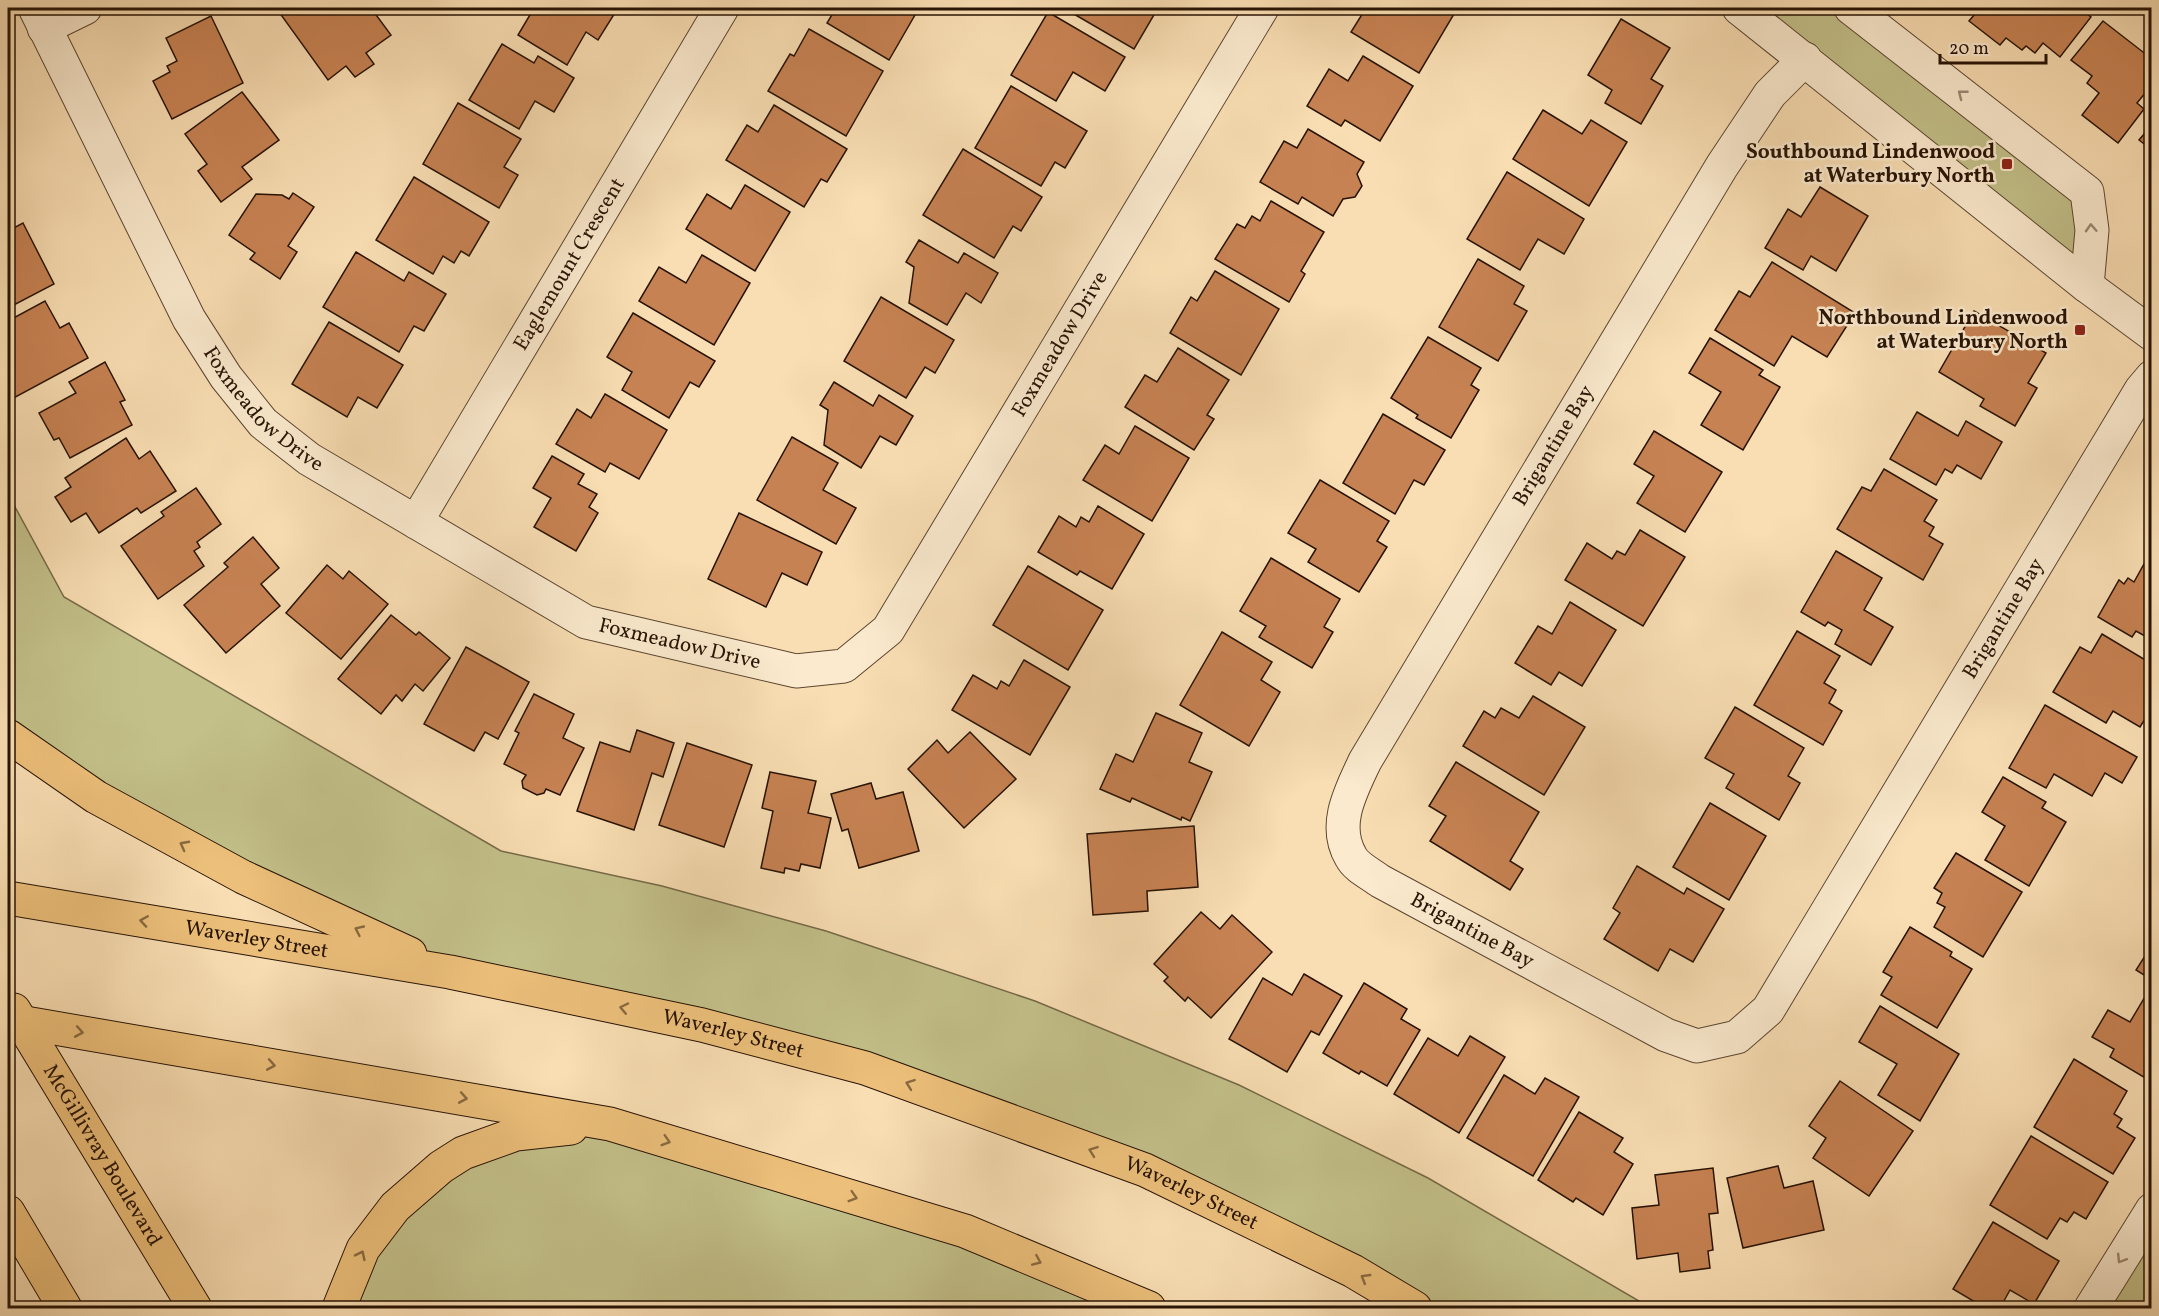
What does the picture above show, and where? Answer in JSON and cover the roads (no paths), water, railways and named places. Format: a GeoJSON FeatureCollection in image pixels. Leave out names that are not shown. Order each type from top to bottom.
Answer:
{"type":"FeatureCollection","features":[{"type":"Feature","properties":{"kind":"main road"},"geometry":{"type":"LineString","coordinates":[[8,736],[96,797],[243,877],[450,972]]}},
{"type":"Feature","properties":{"kind":"main road","name":"Waverley Street"},"geometry":{"type":"LineString","coordinates":[[8,898],[450,972],[702,1025],[866,1068],[1145,1170],[1353,1271],[1415,1308]]}},
{"type":"Feature","properties":{"kind":"main road"},"geometry":{"type":"LineString","coordinates":[[12,1014],[610,1124],[965,1231],[1149,1308]]}},
{"type":"Feature","properties":{"kind":"main road","name":"McGillivray Boulevard"},"geometry":{"type":"LineString","coordinates":[[12,1014],[195,1308]]}},
{"type":"Feature","properties":{"kind":"main road"},"geometry":{"type":"LineString","coordinates":[[339,1308],[363,1249],[395,1207],[441,1167],[463,1154],[516,1134],[610,1124]]}},
{"type":"Feature","properties":{"kind":"main road"},"geometry":{"type":"LineString","coordinates":[[8,1212],[65,1308]]}},
{"type":"Feature","properties":{"kind":"main road"},"geometry":{"type":"LineString","coordinates":[[8,1256],[53,1308]]}},
{"type":"Feature","properties":{"kind":"street"},"geometry":{"type":"LineString","coordinates":[[40,18],[85,8]]}},
{"type":"Feature","properties":{"kind":"street","name":"Eaglemount Crescent"},"geometry":{"type":"LineString","coordinates":[[416,522],[722,8]]}},
{"type":"Feature","properties":{"kind":"street","name":"Foxmeadow Drive"},"geometry":{"type":"LineString","coordinates":[[40,18],[189,319],[226,377],[263,423],[309,459],[586,622],[796,671],[844,666],[888,630],[1262,8]]}},
{"type":"Feature","properties":{"kind":"street"},"geometry":{"type":"LineString","coordinates":[[1738,8],[1805,59],[2087,286],[2151,334]]}},
{"type":"Feature","properties":{"kind":"street"},"geometry":{"type":"LineString","coordinates":[[1851,8],[2087,192],[2092,230],[2087,286]]}},
{"type":"Feature","properties":{"kind":"street","name":"Brigantine Bay"},"geometry":{"type":"LineString","coordinates":[[1805,59],[1770,94],[1722,166],[1365,761],[1346,802],[1342,836],[1352,859],[1380,881],[1666,1035],[1697,1046],[1737,1037],[1768,1010],[2141,390],[2151,377]]}},
{"type":"Feature","properties":{"kind":"street"},"geometry":{"type":"LineString","coordinates":[[2091,1308],[2151,1210]]}},
{"type":"Feature","properties":{"kind":"place","name":"Southbound Lindenwood at Waterbury North"},"geometry":{"type":"Point","coordinates":[2007,164]}},
{"type":"Feature","properties":{"kind":"place","name":"Northbound Lindenwood at Waterbury North"},"geometry":{"type":"Point","coordinates":[2080,330]}}]}
